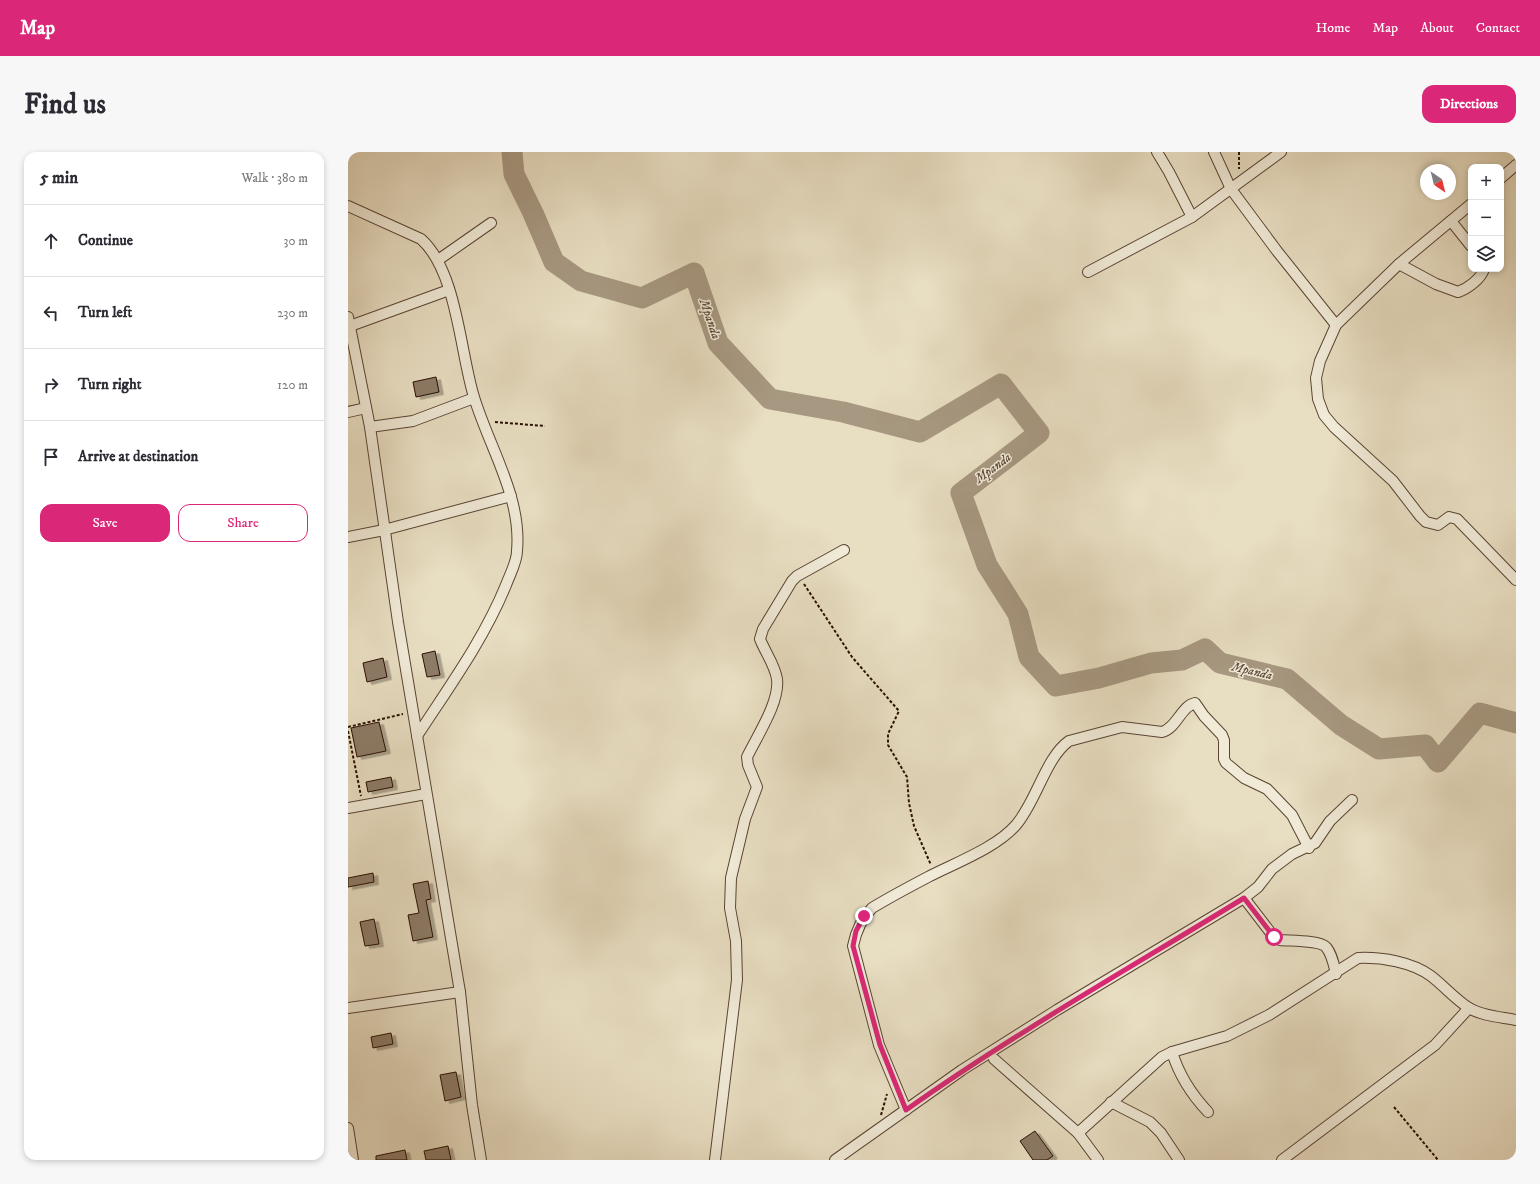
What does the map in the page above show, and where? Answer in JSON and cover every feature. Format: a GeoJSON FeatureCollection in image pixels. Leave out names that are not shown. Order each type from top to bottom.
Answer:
{"type":"FeatureCollection","features":[{"type":"Feature","properties":{"kind":"street"},"geometry":{"type":"LineString","coordinates":[[1157,152],[1192,217]]}},
{"type":"Feature","properties":{"kind":"street"},"geometry":{"type":"LineString","coordinates":[[1214,152],[1231,189],[1277,251],[1336,325]]}},
{"type":"Feature","properties":{"kind":"street"},"geometry":{"type":"LineString","coordinates":[[1088,272],[1192,217],[1281,152]]}},
{"type":"Feature","properties":{"kind":"street"},"geometry":{"type":"LineString","coordinates":[[1504,175],[1516,165]]}},
{"type":"Feature","properties":{"kind":"street"},"geometry":{"type":"LineString","coordinates":[[348,206],[416,236],[430,247],[438,260],[449,290],[474,398],[510,496],[517,525],[518,551],[514,566],[497,607],[471,654],[417,736]]}},
{"type":"Feature","properties":{"kind":"street"},"geometry":{"type":"LineString","coordinates":[[1468,207],[1399,264],[1336,325],[1320,361],[1316,378],[1318,399],[1324,415],[1334,427],[1393,481],[1426,522],[1438,525],[1449,517],[1457,519],[1516,580]]}},
{"type":"Feature","properties":{"kind":"street"},"geometry":{"type":"LineString","coordinates":[[1452,221],[1468,242]]}},
{"type":"Feature","properties":{"kind":"street"},"geometry":{"type":"LineString","coordinates":[[438,260],[491,223]]}},
{"type":"Feature","properties":{"kind":"street"},"geometry":{"type":"LineString","coordinates":[[1399,264],[1436,284],[1458,292],[1473,283],[1483,272]]}},
{"type":"Feature","properties":{"kind":"street"},"geometry":{"type":"LineString","coordinates":[[449,290],[349,322],[370,427],[398,622],[460,992],[472,1105],[481,1160]]}},
{"type":"Feature","properties":{"kind":"street"},"geometry":{"type":"LineString","coordinates":[[370,427],[413,421],[474,398]]}},
{"type":"Feature","properties":{"kind":"street"},"geometry":{"type":"LineString","coordinates":[[348,412],[366,408]]}},
{"type":"Feature","properties":{"kind":"street"},"geometry":{"type":"LineString","coordinates":[[348,537],[384,530],[510,496]]}},
{"type":"Feature","properties":{"kind":"street"},"geometry":{"type":"LineString","coordinates":[[715,1160],[737,980],[736,941],[730,908],[731,878],[745,819],[757,787],[748,765],[747,757],[777,691],[777,678],[774,668],[760,639],[784,591],[797,576],[844,550]]}},
{"type":"Feature","properties":{"kind":"street"},"geometry":{"type":"LineString","coordinates":[[906,1110],[880,1045],[853,946],[856,931],[861,921],[872,908],[992,844],[1016,826],[1028,809],[1051,764],[1063,745],[1069,741],[1122,727],[1162,732],[1166,731],[1189,706],[1195,703],[1204,716],[1222,735],[1224,740],[1224,759],[1226,763],[1244,778],[1268,789],[1292,815],[1308,848]]}},
{"type":"Feature","properties":{"kind":"street"},"geometry":{"type":"LineString","coordinates":[[348,808],[426,794]]}},
{"type":"Feature","properties":{"kind":"street"},"geometry":{"type":"LineString","coordinates":[[836,1160],[962,1070],[1051,1014],[1244,898],[1258,887],[1272,869],[1292,854],[1308,848],[1315,843],[1330,821],[1352,800]]}},
{"type":"Feature","properties":{"kind":"street"},"geometry":{"type":"LineString","coordinates":[[1244,898],[1274,937],[1280,940],[1319,943],[1325,946],[1336,974]]}},
{"type":"Feature","properties":{"kind":"street"},"geometry":{"type":"LineString","coordinates":[[1078,1134],[1111,1102],[1162,1057],[1172,1052],[1227,1036],[1269,1015],[1336,974],[1351,961],[1358,958],[1375,957],[1419,969],[1430,976],[1469,1008],[1516,1020]]}},
{"type":"Feature","properties":{"kind":"street"},"geometry":{"type":"LineString","coordinates":[[348,1008],[460,992]]}},
{"type":"Feature","properties":{"kind":"street"},"geometry":{"type":"LineString","coordinates":[[1282,1160],[1435,1045],[1469,1008]]}},
{"type":"Feature","properties":{"kind":"street"},"geometry":{"type":"LineString","coordinates":[[1172,1052],[1177,1068],[1182,1077],[1199,1102],[1208,1112]]}},
{"type":"Feature","properties":{"kind":"street"},"geometry":{"type":"LineString","coordinates":[[994,1059],[1078,1134],[1096,1159]]}},
{"type":"Feature","properties":{"kind":"street"},"geometry":{"type":"LineString","coordinates":[[1111,1102],[1150,1122],[1161,1133],[1179,1160]]}},
{"type":"Feature","properties":{"kind":"street"},"geometry":{"type":"LineString","coordinates":[[348,1128],[353,1160]]}},
{"type":"Feature","properties":{"kind":"path"},"geometry":{"type":"LineString","coordinates":[[1239,152],[1239,182]]}},
{"type":"Feature","properties":{"kind":"path"},"geometry":{"type":"LineString","coordinates":[[484,424],[495,422],[545,426]]}},
{"type":"Feature","properties":{"kind":"path"},"geometry":{"type":"LineString","coordinates":[[797,576],[852,657],[899,711],[888,734],[888,745],[908,777],[909,803],[914,826],[935,874]]}},
{"type":"Feature","properties":{"kind":"path"},"geometry":{"type":"LineString","coordinates":[[348,727],[414,712]]}},
{"type":"Feature","properties":{"kind":"path"},"geometry":{"type":"LineString","coordinates":[[348,731],[363,805]]}},
{"type":"Feature","properties":{"kind":"path"},"geometry":{"type":"LineString","coordinates":[[876,1131],[893,1077]]}},
{"type":"Feature","properties":{"kind":"path"},"geometry":{"type":"LineString","coordinates":[[1394,1107],[1438,1160]]}},
{"type":"Feature","properties":{"kind":"building"},"geometry":{"type":"Polygon","coordinates":[[[436,377],[439,392],[416,397],[413,382],[436,377]]]}},
{"type":"Feature","properties":{"kind":"building"},"geometry":{"type":"Polygon","coordinates":[[[435,651],[440,675],[427,677],[422,654],[435,651]]]}},
{"type":"Feature","properties":{"kind":"building"},"geometry":{"type":"Polygon","coordinates":[[[383,658],[387,677],[367,682],[363,663],[383,658]]]}},
{"type":"Feature","properties":{"kind":"building"},"geometry":{"type":"Polygon","coordinates":[[[379,722],[386,751],[357,757],[351,728],[379,722]]]}},
{"type":"Feature","properties":{"kind":"building"},"geometry":{"type":"Polygon","coordinates":[[[391,777],[393,787],[368,792],[366,782],[391,777]]]}},
{"type":"Feature","properties":{"kind":"building"},"geometry":{"type":"Polygon","coordinates":[[[373,873],[374,882],[348,887],[348,878],[373,873]]]}},
{"type":"Feature","properties":{"kind":"building"},"geometry":{"type":"Polygon","coordinates":[[[428,881],[431,899],[426,900],[433,937],[413,941],[408,915],[419,913],[413,884],[428,881]]]}},
{"type":"Feature","properties":{"kind":"building"},"geometry":{"type":"Polygon","coordinates":[[[374,919],[379,944],[365,946],[360,922],[374,919]]]}},
{"type":"Feature","properties":{"kind":"building"},"geometry":{"type":"Polygon","coordinates":[[[391,1033],[393,1044],[373,1048],[371,1037],[391,1033]]]}},
{"type":"Feature","properties":{"kind":"building"},"geometry":{"type":"Polygon","coordinates":[[[456,1072],[461,1097],[445,1101],[440,1075],[456,1072]]]}},
{"type":"Feature","properties":{"kind":"building"},"geometry":{"type":"Polygon","coordinates":[[[1035,1131],[1053,1156],[1047,1160],[1033,1160],[1020,1141],[1035,1131]]]}},
{"type":"Feature","properties":{"kind":"building"},"geometry":{"type":"Polygon","coordinates":[[[448,1146],[451,1160],[426,1160],[424,1151],[448,1146]]]}},
{"type":"Feature","properties":{"kind":"building"},"geometry":{"type":"Polygon","coordinates":[[[405,1150],[407,1160],[376,1160],[376,1156],[405,1150]]]}},
{"type":"Feature","properties":{"kind":"waterway","name":"Mpanda"},"geometry":{"type":"LineString","coordinates":[[512,152],[514,174],[554,262],[581,281],[642,298],[694,273],[718,343],[770,399],[843,412],[920,432],[1001,384],[1039,433],[961,493],[987,565],[1018,614],[1029,657],[1056,686],[1099,678],[1151,663],[1182,660],[1205,649],[1220,663],[1287,679],[1341,725],[1379,749],[1425,745],[1438,762],[1480,713],[1516,723]]}},
{"type":"Feature","properties":{"kind":"route"},"geometry":{"type":"LineString","coordinates":[[864,916],[856,931],[853,946],[880,1045],[906,1110],[962,1070],[1057,1010],[1143,960],[1244,898],[1274,937]]}}]}
